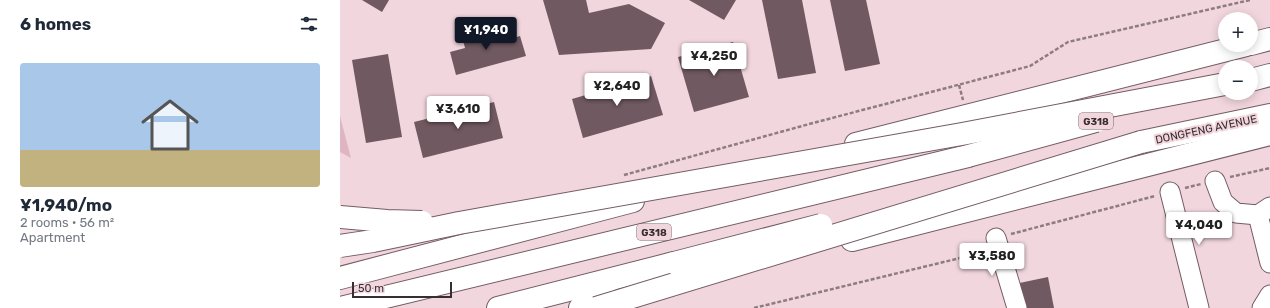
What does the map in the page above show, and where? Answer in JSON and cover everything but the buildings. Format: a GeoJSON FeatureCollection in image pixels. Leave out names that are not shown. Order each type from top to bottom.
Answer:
{"type":"FeatureCollection","features":[{"type":"Feature","properties":{"kind":"main road"},"geometry":{"type":"LineString","coordinates":[[1258,42],[1270,39]]}},
{"type":"Feature","properties":{"kind":"main road"},"geometry":{"type":"LineString","coordinates":[[340,278],[674,190],[1218,52]]}},
{"type":"Feature","properties":{"kind":"main road"},"geometry":{"type":"LineString","coordinates":[[340,246],[373,241],[459,223],[962,134],[1218,85]]}},
{"type":"Feature","properties":{"kind":"main road","name":"G318"},"geometry":{"type":"LineString","coordinates":[[340,308],[968,156],[1218,89]]}},
{"type":"Feature","properties":{"kind":"main road","name":"DONGFENG AVENUE"},"geometry":{"type":"LineString","coordinates":[[1141,142],[1270,115]]}},
{"type":"Feature","properties":{"kind":"main road"},"geometry":{"type":"LineString","coordinates":[[580,308],[1270,134]]}},
{"type":"Feature","properties":{"kind":"main road"},"geometry":{"type":"LineString","coordinates":[[498,308],[1141,142]]}},
{"type":"Feature","properties":{"kind":"main road"},"geometry":{"type":"LineString","coordinates":[[596,308],[1141,142]]}},
{"type":"Feature","properties":{"kind":"main road"},"geometry":{"type":"LineString","coordinates":[[340,217],[387,221],[459,223]]}},
{"type":"Feature","properties":{"kind":"street"},"geometry":{"type":"LineString","coordinates":[[1215,181],[1223,202],[1236,213],[1264,211],[1270,263]]}},
{"type":"Feature","properties":{"kind":"street"},"geometry":{"type":"LineString","coordinates":[[1170,192],[1199,308]]}},
{"type":"Feature","properties":{"kind":"street"},"geometry":{"type":"LineString","coordinates":[[998,243],[1017,308]]}},
{"type":"Feature","properties":{"kind":"street"},"geometry":{"type":"LineString","coordinates":[[1262,308],[1270,295]]}},
{"type":"Feature","properties":{"kind":"path"},"geometry":{"type":"LineString","coordinates":[[618,176],[1030,66],[1068,42],[1250,0]]}},
{"type":"Feature","properties":{"kind":"path"},"geometry":{"type":"LineString","coordinates":[[754,308],[998,243]]}},
{"type":"Feature","properties":{"kind":"shaded area"},"geometry":{"type":"Polygon","coordinates":[[[340,116],[351,158],[340,152],[340,116]]]}}]}
